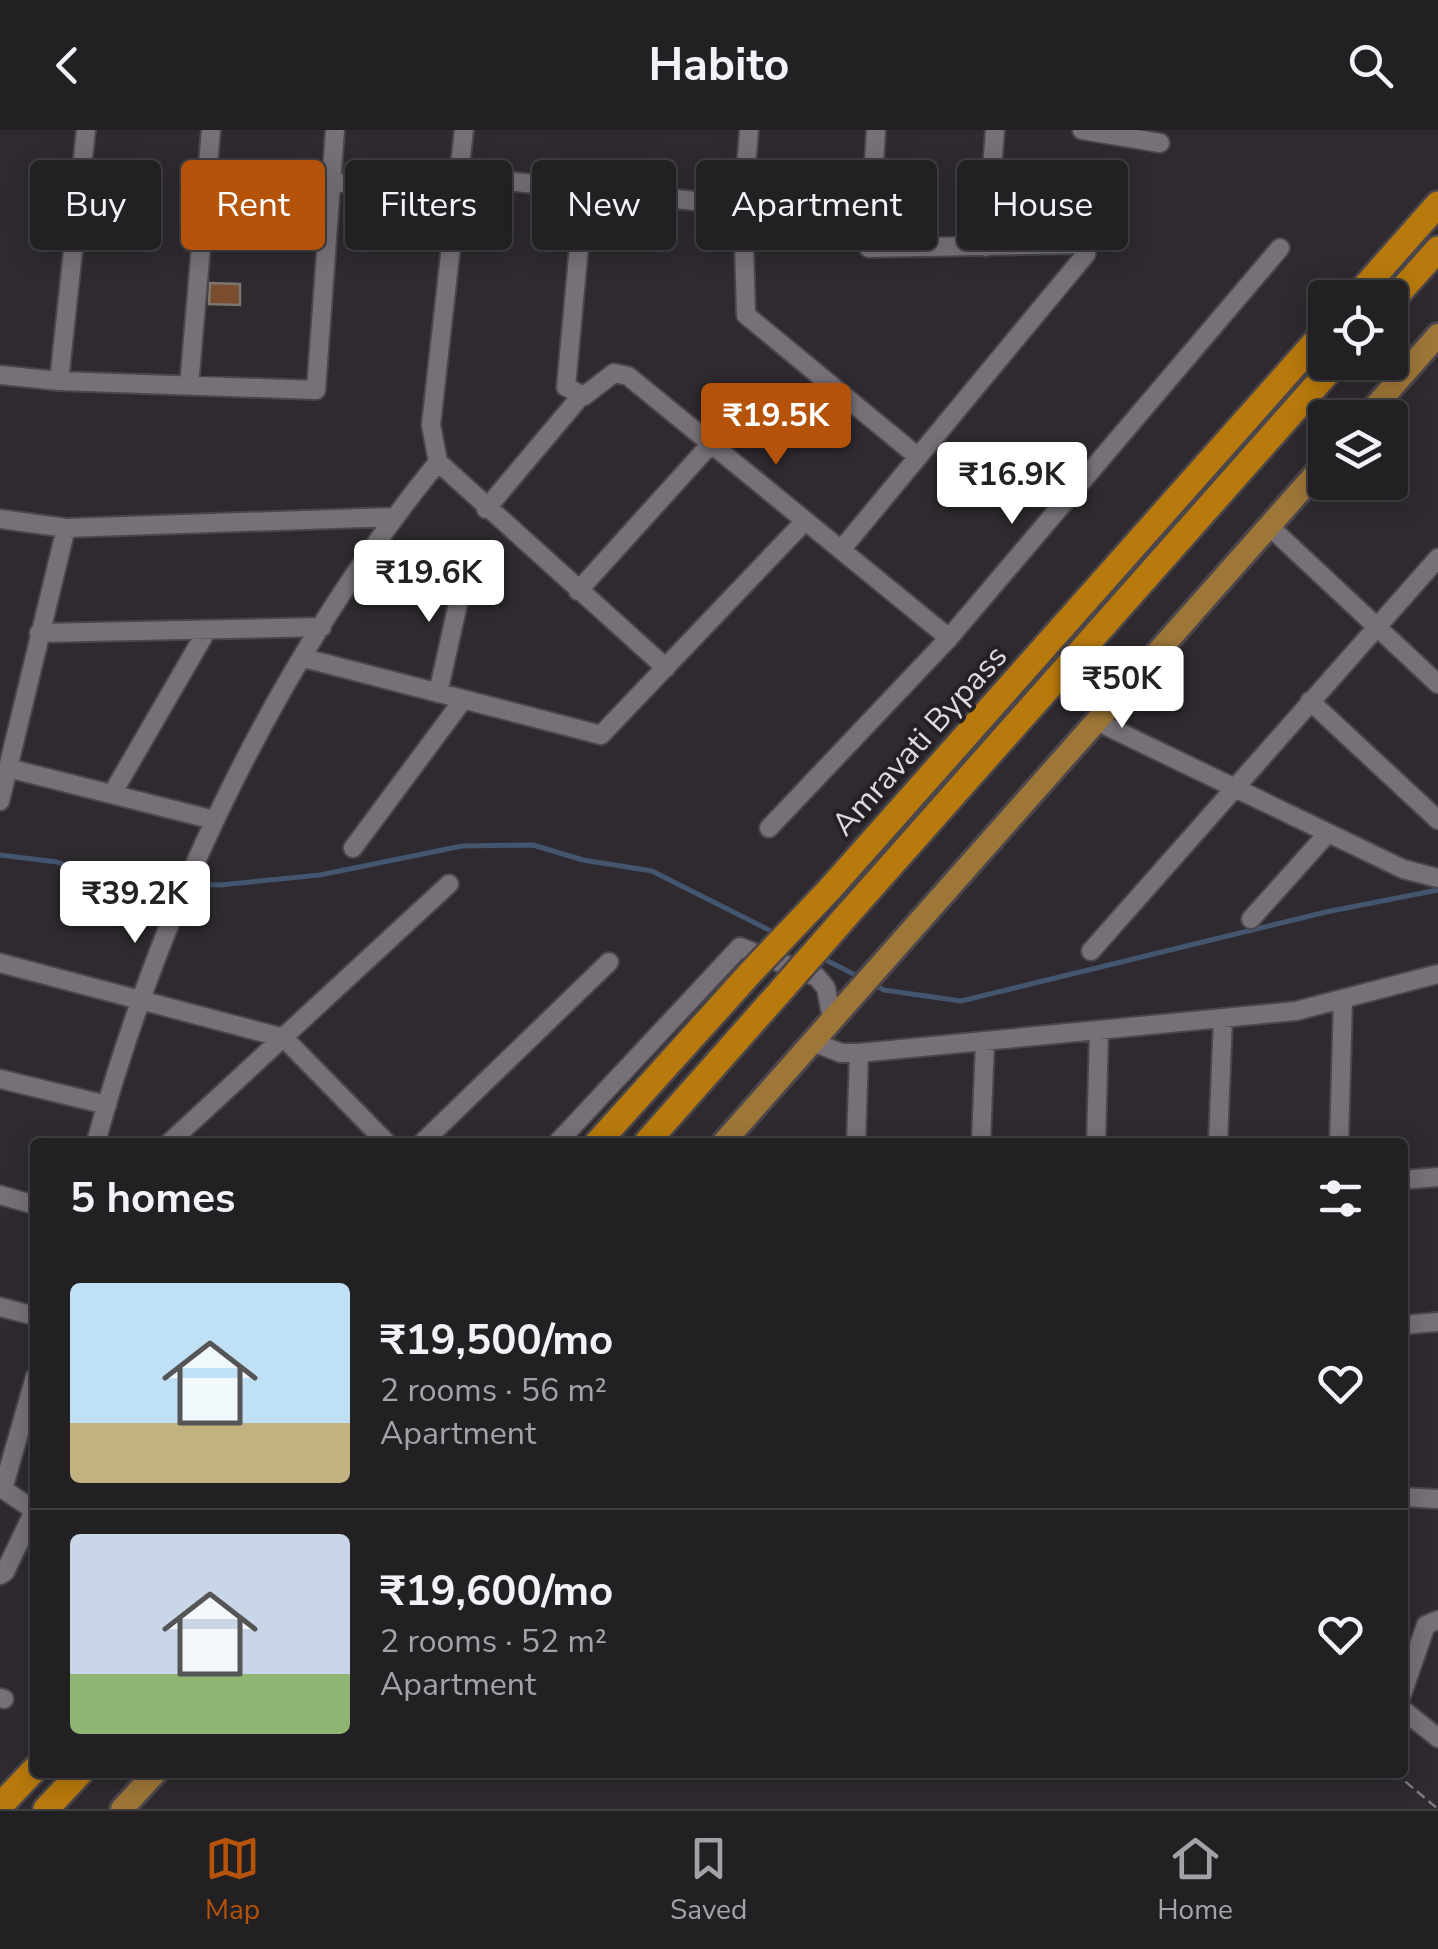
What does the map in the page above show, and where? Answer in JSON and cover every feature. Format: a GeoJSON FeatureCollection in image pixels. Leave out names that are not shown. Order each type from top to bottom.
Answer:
{"type":"FeatureCollection","features":[{"type":"Feature","properties":{"kind":"highway"},"geometry":{"type":"LineString","coordinates":[[1371,280],[1438,204]]}},
{"type":"Feature","properties":{"kind":"highway"},"geometry":{"type":"LineString","coordinates":[[1408,283],[1438,249]]}},
{"type":"Feature","properties":{"kind":"highway","name":"Amravati Bypass"},"geometry":{"type":"LineString","coordinates":[[602,1138],[829,890],[1308,350]]}},
{"type":"Feature","properties":{"kind":"highway","name":"Amravati Bypass"},"geometry":{"type":"LineString","coordinates":[[651,1138],[1321,380]]}},
{"type":"Feature","properties":{"kind":"highway"},"geometry":{"type":"LineString","coordinates":[[1076,612],[1098,630]]}},
{"type":"Feature","properties":{"kind":"highway"},"geometry":{"type":"LineString","coordinates":[[0,1806],[30,1774]]}},
{"type":"Feature","properties":{"kind":"highway"},"geometry":{"type":"LineString","coordinates":[[46,1809],[75,1778]]}},
{"type":"Feature","properties":{"kind":"main road"},"geometry":{"type":"LineString","coordinates":[[1381,400],[1438,335]]}},
{"type":"Feature","properties":{"kind":"main road"},"geometry":{"type":"LineString","coordinates":[[728,1138],[1308,481]]}},
{"type":"Feature","properties":{"kind":"main road"},"geometry":{"type":"LineString","coordinates":[[122,1809],[150,1778]]}},
{"type":"Feature","properties":{"kind":"street"},"geometry":{"type":"LineString","coordinates":[[59,382],[86,130]]}},
{"type":"Feature","properties":{"kind":"street"},"geometry":{"type":"LineString","coordinates":[[189,386],[211,130]]}},
{"type":"Feature","properties":{"kind":"street"},"geometry":{"type":"LineString","coordinates":[[0,375],[59,382],[316,390],[336,130]]}},
{"type":"Feature","properties":{"kind":"street"},"geometry":{"type":"LineString","coordinates":[[460,160],[464,130]]}},
{"type":"Feature","properties":{"kind":"street"},"geometry":{"type":"LineString","coordinates":[[747,160],[749,130]]}},
{"type":"Feature","properties":{"kind":"street"},"geometry":{"type":"LineString","coordinates":[[876,130],[868,248],[957,247]]}},
{"type":"Feature","properties":{"kind":"street"},"geometry":{"type":"LineString","coordinates":[[993,160],[995,130]]}},
{"type":"Feature","properties":{"kind":"street"},"geometry":{"type":"LineString","coordinates":[[1082,130],[1160,143]]}},
{"type":"Feature","properties":{"kind":"street"},"geometry":{"type":"LineString","coordinates":[[333,182],[345,183]]}},
{"type":"Feature","properties":{"kind":"street"},"geometry":{"type":"LineString","coordinates":[[769,828],[948,638],[1280,248]]}},
{"type":"Feature","properties":{"kind":"street"},"geometry":{"type":"LineString","coordinates":[[450,250],[430,425],[438,462],[666,668]]}},
{"type":"Feature","properties":{"kind":"street"},"geometry":{"type":"LineString","coordinates":[[578,250],[565,383],[581,396]]}},
{"type":"Feature","properties":{"kind":"street"},"geometry":{"type":"LineString","coordinates":[[745,250],[746,315],[917,456]]}},
{"type":"Feature","properties":{"kind":"street"},"geometry":{"type":"LineString","coordinates":[[840,550],[1086,254],[1083,250]]}},
{"type":"Feature","properties":{"kind":"street"},"geometry":{"type":"LineString","coordinates":[[486,509],[581,396],[614,373],[624,373],[948,638]]}},
{"type":"Feature","properties":{"kind":"street"},"geometry":{"type":"LineString","coordinates":[[578,591],[709,446]]}},
{"type":"Feature","properties":{"kind":"street"},"geometry":{"type":"LineString","coordinates":[[97,1138],[141,999],[185,879],[214,820],[322,626],[393,517],[438,462]]}},
{"type":"Feature","properties":{"kind":"street"},"geometry":{"type":"LineString","coordinates":[[0,519],[66,528],[393,517]]}},
{"type":"Feature","properties":{"kind":"street"},"geometry":{"type":"LineString","coordinates":[[304,658],[601,735],[804,522]]}},
{"type":"Feature","properties":{"kind":"street"},"geometry":{"type":"LineString","coordinates":[[1269,526],[1438,684]]}},
{"type":"Feature","properties":{"kind":"street"},"geometry":{"type":"LineString","coordinates":[[0,801],[66,528]]}},
{"type":"Feature","properties":{"kind":"street"},"geometry":{"type":"LineString","coordinates":[[1091,951],[1438,558]]}},
{"type":"Feature","properties":{"kind":"street"},"geometry":{"type":"LineString","coordinates":[[438,693],[466,568]]}},
{"type":"Feature","properties":{"kind":"street"},"geometry":{"type":"LineString","coordinates":[[40,633],[206,632],[322,626]]}},
{"type":"Feature","properties":{"kind":"street"},"geometry":{"type":"LineString","coordinates":[[112,794],[206,632]]}},
{"type":"Feature","properties":{"kind":"street"},"geometry":{"type":"LineString","coordinates":[[353,848],[463,700]]}},
{"type":"Feature","properties":{"kind":"street"},"geometry":{"type":"LineString","coordinates":[[1310,701],[1438,820]]}},
{"type":"Feature","properties":{"kind":"street"},"geometry":{"type":"LineString","coordinates":[[1096,721],[1403,869],[1438,878]]}},
{"type":"Feature","properties":{"kind":"street"},"geometry":{"type":"LineString","coordinates":[[8,768],[214,820]]}},
{"type":"Feature","properties":{"kind":"street"},"geometry":{"type":"LineString","coordinates":[[1251,919],[1328,833]]}},
{"type":"Feature","properties":{"kind":"street"},"geometry":{"type":"LineString","coordinates":[[174,1138],[449,884]]}},
{"type":"Feature","properties":{"kind":"street"},"geometry":{"type":"LineString","coordinates":[[562,1138],[740,947],[818,978],[826,988],[832,1019]]}},
{"type":"Feature","properties":{"kind":"street"},"geometry":{"type":"LineString","coordinates":[[428,1138],[609,962]]}},
{"type":"Feature","properties":{"kind":"street"},"geometry":{"type":"LineString","coordinates":[[0,963],[284,1038],[382,1138]]}},
{"type":"Feature","properties":{"kind":"street"},"geometry":{"type":"LineString","coordinates":[[814,1042],[841,1052],[859,1053],[1296,1011],[1438,974]]}},
{"type":"Feature","properties":{"kind":"street"},"geometry":{"type":"LineString","coordinates":[[1339,1138],[1342,1000]]}},
{"type":"Feature","properties":{"kind":"street"},"geometry":{"type":"LineString","coordinates":[[1218,1138],[1223,1018]]}},
{"type":"Feature","properties":{"kind":"street"},"geometry":{"type":"LineString","coordinates":[[1096,1138],[1099,1031]]}},
{"type":"Feature","properties":{"kind":"street"},"geometry":{"type":"LineString","coordinates":[[981,1138],[985,1042]]}},
{"type":"Feature","properties":{"kind":"street"},"geometry":{"type":"LineString","coordinates":[[856,1138],[859,1053]]}},
{"type":"Feature","properties":{"kind":"street"},"geometry":{"type":"LineString","coordinates":[[0,1080],[106,1105]]}},
{"type":"Feature","properties":{"kind":"street"},"geometry":{"type":"LineString","coordinates":[[1408,1180],[1438,1177]]}},
{"type":"Feature","properties":{"kind":"street"},"geometry":{"type":"LineString","coordinates":[[0,1195],[30,1204]]}},
{"type":"Feature","properties":{"kind":"street"},"geometry":{"type":"LineString","coordinates":[[0,1307],[30,1315]]}},
{"type":"Feature","properties":{"kind":"street"},"geometry":{"type":"LineString","coordinates":[[1408,1324],[1438,1322]]}},
{"type":"Feature","properties":{"kind":"street"},"geometry":{"type":"LineString","coordinates":[[30,1394],[2,1488],[30,1508]]}},
{"type":"Feature","properties":{"kind":"street"},"geometry":{"type":"LineString","coordinates":[[1408,1498],[1438,1499]]}},
{"type":"Feature","properties":{"kind":"street"},"geometry":{"type":"LineString","coordinates":[[0,1575],[6,1572],[30,1522]]}},
{"type":"Feature","properties":{"kind":"street"},"geometry":{"type":"LineString","coordinates":[[1408,1677],[1426,1625],[1438,1620]]}},
{"type":"Feature","properties":{"kind":"street"},"geometry":{"type":"LineString","coordinates":[[1408,1714],[1438,1738]]}},
{"type":"Feature","properties":{"kind":"path"},"geometry":{"type":"LineString","coordinates":[[1401,1778],[1438,1809]]}},
{"type":"Feature","properties":{"kind":"building"},"geometry":{"type":"Polygon","coordinates":[[[210,283],[240,284],[240,305],[209,304],[210,283]]]}},
{"type":"Feature","properties":{"kind":"waterway"},"geometry":{"type":"LineString","coordinates":[[0,855],[57,862],[108,881],[220,885],[320,875],[462,846],[533,845],[583,860],[652,871],[777,934]]}},
{"type":"Feature","properties":{"kind":"waterway"},"geometry":{"type":"LineString","coordinates":[[871,983],[884,990],[961,1001],[1326,912],[1438,890]]}},
{"type":"Feature","properties":{"kind":"waterway"},"geometry":{"type":"LineString","coordinates":[[822,958],[861,978]]}}]}
